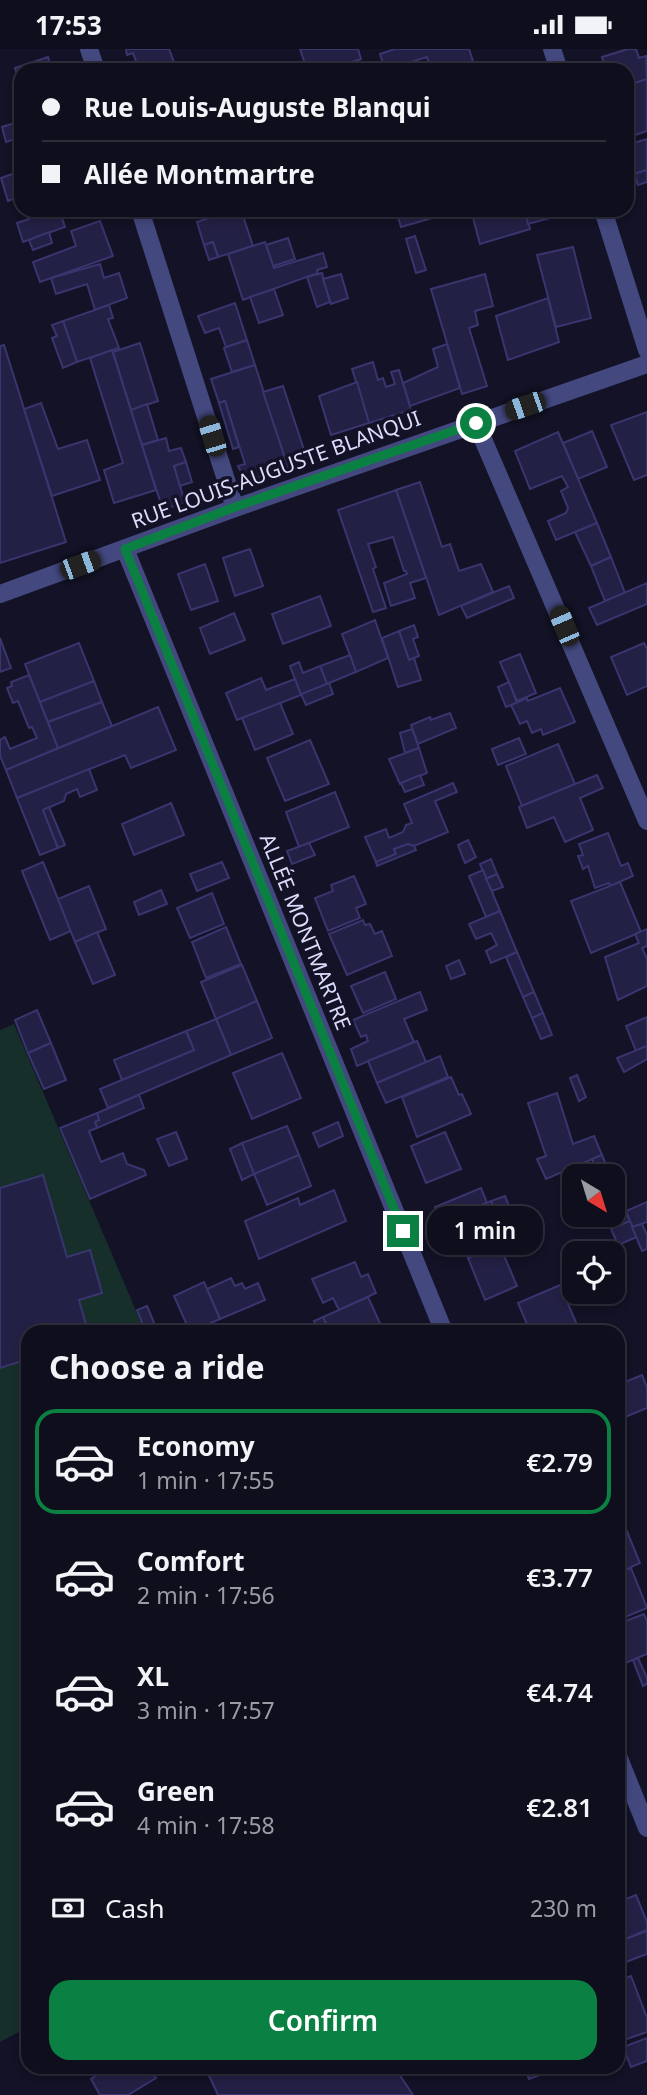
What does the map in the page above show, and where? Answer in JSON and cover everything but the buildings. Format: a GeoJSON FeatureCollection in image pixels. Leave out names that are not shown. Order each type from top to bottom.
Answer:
{"type":"FeatureCollection","features":[{"type":"Feature","properties":{"kind":"street"},"geometry":{"type":"LineString","coordinates":[[142,217],[235,507]]}},
{"type":"Feature","properties":{"kind":"street"},"geometry":{"type":"LineString","coordinates":[[605,217],[647,351]]}},
{"type":"Feature","properties":{"kind":"street","name":"RUE LOUIS-AUGUSTE BLANQUI"},"geometry":{"type":"LineString","coordinates":[[0,594],[235,507],[647,364]]}},
{"type":"Feature","properties":{"kind":"street"},"geometry":{"type":"LineString","coordinates":[[476,423],[647,821]]}},
{"type":"Feature","properties":{"kind":"street","name":"ALLÉE MONTMARTRE"},"geometry":{"type":"LineString","coordinates":[[125,549],[441,1325]]}},
{"type":"Feature","properties":{"kind":"street"},"geometry":{"type":"LineString","coordinates":[[625,1773],[647,1828]]}},
{"type":"Feature","properties":{"kind":"green space"},"geometry":{"type":"Polygon","coordinates":[[[14,1024],[142,1325],[21,1325],[21,2031],[0,2042],[0,1030],[14,1024]]]}},
{"type":"Feature","properties":{"kind":"route"},"geometry":{"type":"LineString","coordinates":[[403,1231],[125,549],[235,507],[476,423]]}}]}
